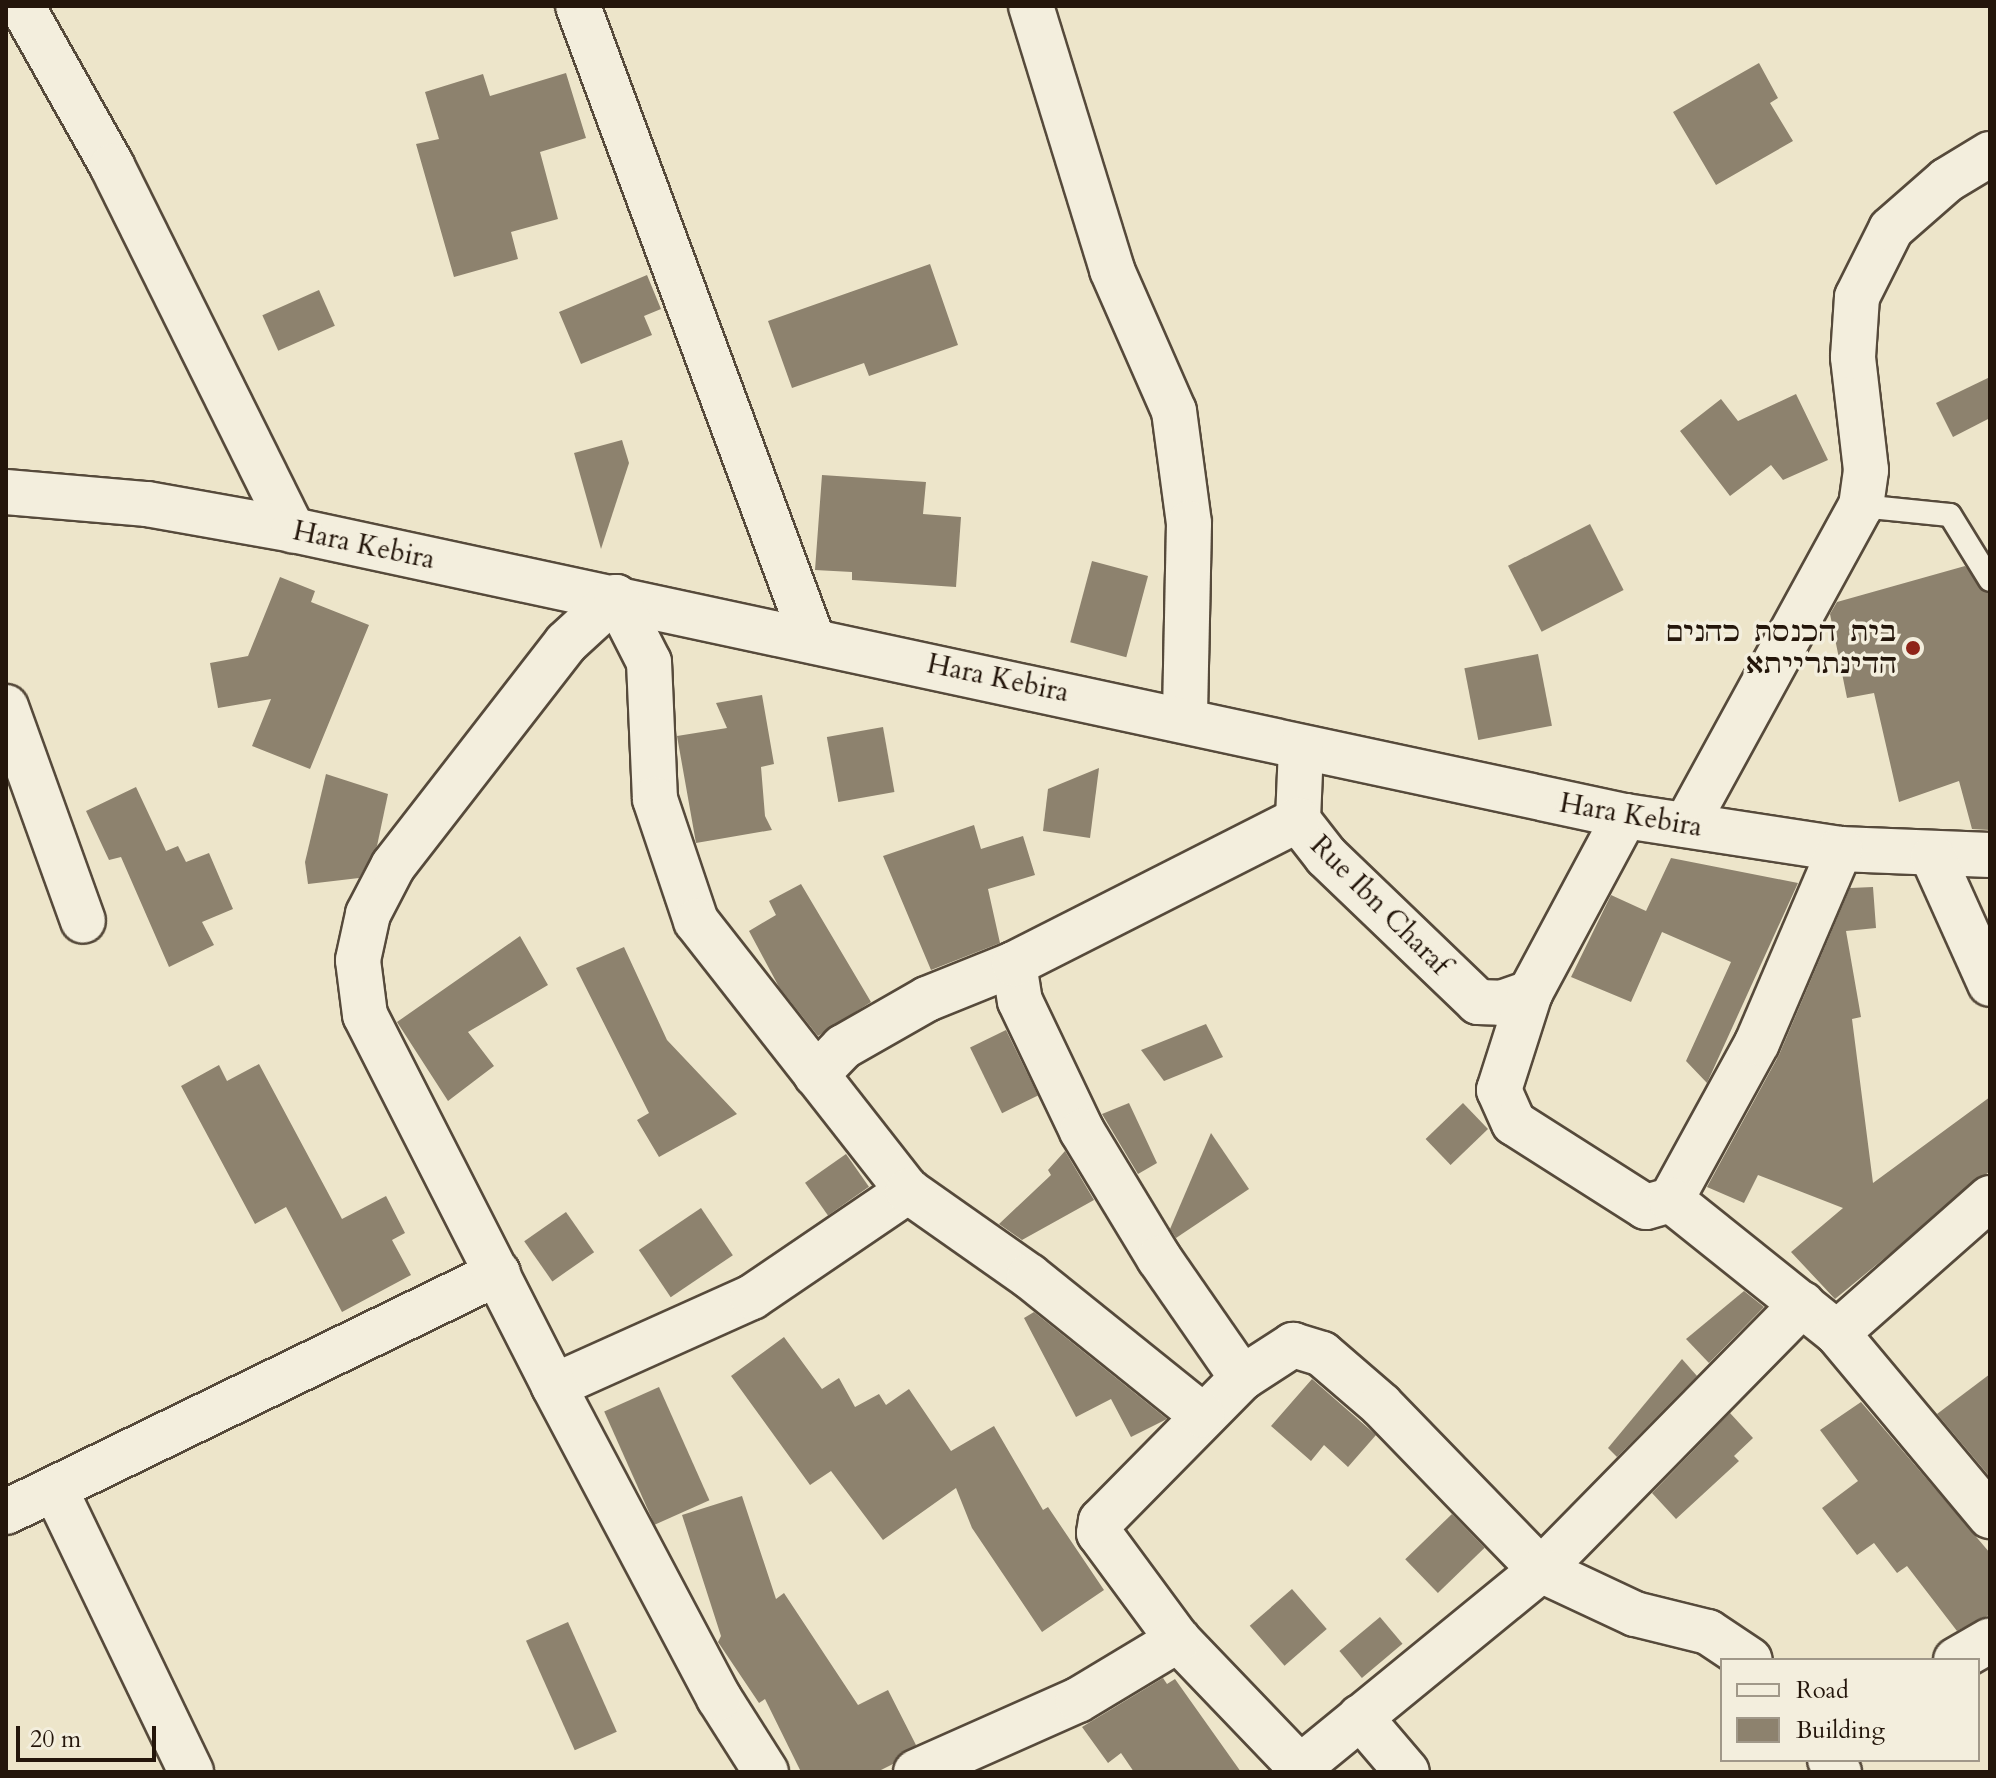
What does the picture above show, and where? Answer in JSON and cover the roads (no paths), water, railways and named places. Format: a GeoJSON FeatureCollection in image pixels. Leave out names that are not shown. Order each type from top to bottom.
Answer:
{"type":"FeatureCollection","features":[{"type":"Feature","properties":{"kind":"street"},"geometry":{"type":"LineString","coordinates":[[22,6],[112,166],[293,530]]}},
{"type":"Feature","properties":{"kind":"street"},"geometry":{"type":"LineString","coordinates":[[578,6],[813,641]]}},
{"type":"Feature","properties":{"kind":"street"},"geometry":{"type":"LineString","coordinates":[[1031,6],[1112,270],[1174,411],[1189,523],[1185,717]]}},
{"type":"Feature","properties":{"kind":"street"},"geometry":{"type":"LineString","coordinates":[[1686,825],[1861,506],[1866,470],[1853,357],[1857,297],[1891,229],[1947,180],[1990,154]]}},
{"type":"Feature","properties":{"kind":"street","name":"Hara Kebira"},"geometry":{"type":"LineString","coordinates":[[6,492],[147,504],[293,530],[1185,717],[1301,748],[1625,816],[1840,849],[1933,857],[1990,855]]}},
{"type":"Feature","properties":{"kind":"street"},"geometry":{"type":"LineString","coordinates":[[766,1772],[719,1698],[554,1386],[365,1015],[358,960],[368,914],[393,866],[566,643],[616,597],[649,662],[655,799],[696,921],[908,1191],[1029,1276],[1202,1415]]}},
{"type":"Feature","properties":{"kind":"street"},"geometry":{"type":"LineString","coordinates":[[6,707],[83,921]]}},
{"type":"Feature","properties":{"kind":"street","name":"Rue Ibn Charaf"},"geometry":{"type":"LineString","coordinates":[[1301,748],[1298,820],[1326,856],[1478,1002],[1501,1003],[1530,993]]}},
{"type":"Feature","properties":{"kind":"street"},"geometry":{"type":"LineString","coordinates":[[1625,816],[1530,993],[1501,1068],[1505,1109],[1514,1123],[1646,1207],[1671,1200],[1757,1043],[1840,849]]}},
{"type":"Feature","properties":{"kind":"street"},"geometry":{"type":"LineString","coordinates":[[816,1075],[843,1047],[927,999],[1014,964],[1298,820]]}},
{"type":"Feature","properties":{"kind":"street"},"geometry":{"type":"LineString","coordinates":[[1933,857],[1990,984]]}},
{"type":"Feature","properties":{"kind":"street"},"geometry":{"type":"LineString","coordinates":[[1014,964],[1020,1001],[1082,1131],[1159,1258],[1242,1378]]}},
{"type":"Feature","properties":{"kind":"street"},"geometry":{"type":"LineString","coordinates":[[554,1386],[752,1297],[908,1191]]}},
{"type":"Feature","properties":{"kind":"street"},"geometry":{"type":"LineString","coordinates":[[1837,1333],[1990,1198]]}},
{"type":"Feature","properties":{"kind":"street"},"geometry":{"type":"LineString","coordinates":[[1671,1200],[1837,1333],[1990,1516]]}},
{"type":"Feature","properties":{"kind":"street"},"geometry":{"type":"LineString","coordinates":[[6,1512],[498,1273]]}},
{"type":"Feature","properties":{"kind":"street"},"geometry":{"type":"LineString","coordinates":[[1747,1658],[1708,1632],[1635,1614],[1541,1570],[1381,1405],[1322,1354],[1293,1345],[1242,1378],[1202,1415],[1101,1521],[1099,1533],[1178,1640],[1297,1770],[1541,1570],[1802,1304]]}},
{"type":"Feature","properties":{"kind":"street"},"geometry":{"type":"LineString","coordinates":[[55,1489],[191,1772]]}},
{"type":"Feature","properties":{"kind":"street"},"geometry":{"type":"LineString","coordinates":[[916,1772],[1078,1700],[1178,1640]]}},
{"type":"Feature","properties":{"kind":"street"},"geometry":{"type":"LineString","coordinates":[[1959,1658],[1990,1640]]}},
{"type":"Feature","properties":{"kind":"street"},"geometry":{"type":"LineString","coordinates":[[1360,1717],[1407,1772]]}},
{"type":"Feature","properties":{"kind":"lane"},"geometry":{"type":"LineString","coordinates":[[1861,506],[1950,515],[1990,580]]}},
{"type":"Feature","properties":{"kind":"place","name":"בית הכנסת כהנים הדינתרייתא"},"geometry":{"type":"Point","coordinates":[1913,648]}}]}
